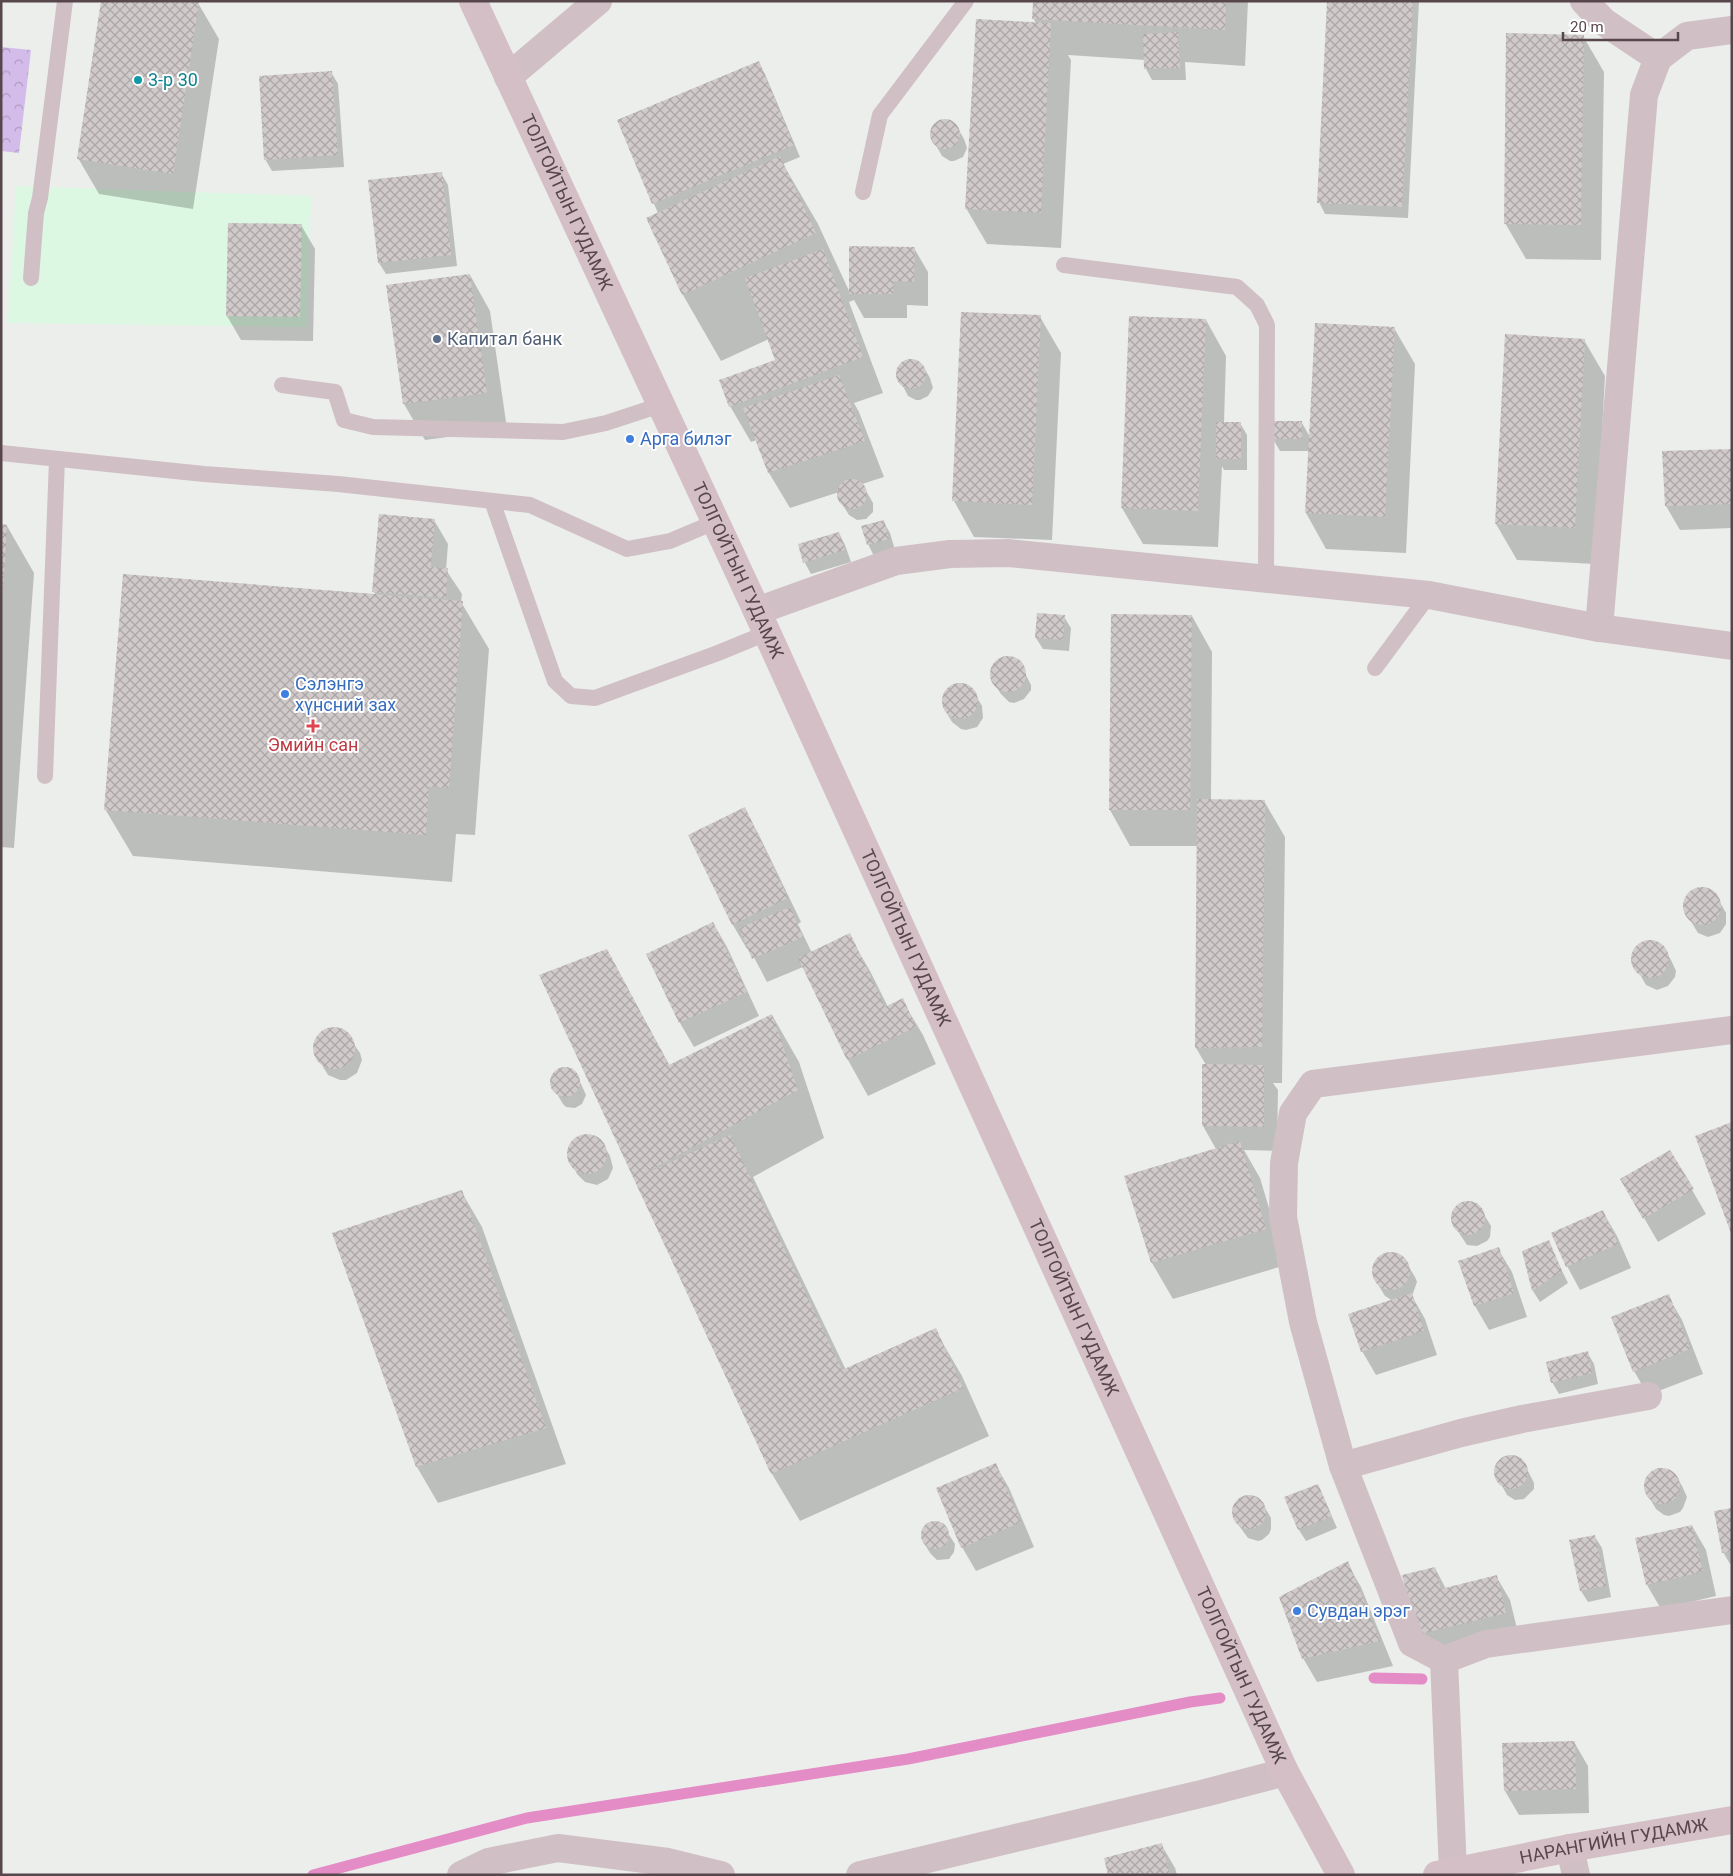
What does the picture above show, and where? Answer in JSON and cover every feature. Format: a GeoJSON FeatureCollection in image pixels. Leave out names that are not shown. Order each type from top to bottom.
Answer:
{"type":"FeatureCollection","features":[{"type":"Feature","properties":{"kind":"main road","name":"ТОЛГОЙТЫН ГУДАМЖ"},"geometry":{"type":"LineString","coordinates":[[474,1],[762,622],[1285,1772],[1341,1875]]}},
{"type":"Feature","properties":{"kind":"main road","name":"НАРАНГИЙН ГУДАМЖ"},"geometry":{"type":"LineString","coordinates":[[1445,1873],[1570,1848],[1732,1820]]}},
{"type":"Feature","properties":{"kind":"street"},"geometry":{"type":"LineString","coordinates":[[508,77],[598,1]]}},
{"type":"Feature","properties":{"kind":"street"},"geometry":{"type":"LineString","coordinates":[[1584,1],[1604,22],[1658,58]]}},
{"type":"Feature","properties":{"kind":"street"},"geometry":{"type":"LineString","coordinates":[[1599,628],[1644,95],[1658,58],[1687,36],[1732,30]]}},
{"type":"Feature","properties":{"kind":"street"},"geometry":{"type":"LineString","coordinates":[[762,622],[896,561],[950,554],[1008,553],[1428,595],[1599,628],[1732,646]]}},
{"type":"Feature","properties":{"kind":"street"},"geometry":{"type":"LineString","coordinates":[[1732,1030],[1313,1084],[1292,1113],[1284,1163],[1283,1217],[1303,1322],[1343,1466],[1412,1643],[1444,1660],[1486,1644],[1732,1610]]}},
{"type":"Feature","properties":{"kind":"street"},"geometry":{"type":"LineString","coordinates":[[1343,1466],[1504,1423],[1648,1396]]}},
{"type":"Feature","properties":{"kind":"street"},"geometry":{"type":"LineString","coordinates":[[1444,1660],[1445,1873]]}},
{"type":"Feature","properties":{"kind":"street"},"geometry":{"type":"LineString","coordinates":[[860,1875],[1285,1772]]}},
{"type":"Feature","properties":{"kind":"street"},"geometry":{"type":"LineString","coordinates":[[460,1875],[488,1862],[558,1848],[668,1862],[721,1875]]}},
{"type":"Feature","properties":{"kind":"street"},"geometry":{"type":"LineString","coordinates":[[1570,1848],[1576,1875]]}},
{"type":"Feature","properties":{"kind":"lane"},"geometry":{"type":"LineString","coordinates":[[32,278],[36,212],[40,198],[65,1]]}},
{"type":"Feature","properties":{"kind":"lane"},"geometry":{"type":"LineString","coordinates":[[863,192],[880,116],[966,1]]}},
{"type":"Feature","properties":{"kind":"lane"},"geometry":{"type":"LineString","coordinates":[[1064,265],[1238,287],[1257,306],[1267,325],[1266,579]]}},
{"type":"Feature","properties":{"kind":"lane"},"geometry":{"type":"LineString","coordinates":[[282,385],[335,392],[344,420],[373,427],[563,432],[606,423],[661,405]]}},
{"type":"Feature","properties":{"kind":"lane"},"geometry":{"type":"LineString","coordinates":[[1,453],[57,460],[338,484],[530,505],[627,549],[670,541],[715,522]]}},
{"type":"Feature","properties":{"kind":"lane"},"geometry":{"type":"LineString","coordinates":[[45,776],[57,460]]}},
{"type":"Feature","properties":{"kind":"lane"},"geometry":{"type":"LineString","coordinates":[[492,501],[555,681],[571,696],[595,698],[718,653],[762,622]]}},
{"type":"Feature","properties":{"kind":"lane"},"geometry":{"type":"LineString","coordinates":[[1375,668],[1428,595]]}},
{"type":"Feature","properties":{"kind":"shaded area"},"geometry":{"type":"Polygon","coordinates":[[[16,186],[311,196],[307,327],[8,323],[16,186]]]}},
{"type":"Feature","properties":{"kind":"green space"},"geometry":{"type":"Polygon","coordinates":[[[1,47],[31,50],[19,153],[1,151],[1,47]]]}},
{"type":"Feature","properties":{"kind":"building","name":"3-р 30"},"geometry":{"type":"Polygon","coordinates":[[[101,1],[199,2],[173,174],[77,159],[101,1]]]}},
{"type":"Feature","properties":{"kind":"building"},"geometry":{"type":"Polygon","coordinates":[[[1033,1],[1226,1],[1225,30],[1032,19],[1033,1]]]}},
{"type":"Feature","properties":{"kind":"building"},"geometry":{"type":"Polygon","coordinates":[[[1327,1],[1413,1],[1402,207],[1317,203],[1327,1]]]}},
{"type":"Feature","properties":{"kind":"building"},"geometry":{"type":"Polygon","coordinates":[[[976,19],[1051,23],[1041,213],[965,209],[976,19]]]}},
{"type":"Feature","properties":{"kind":"building"},"geometry":{"type":"Polygon","coordinates":[[[1178,32],[1180,68],[1144,69],[1143,34],[1178,32]]]}},
{"type":"Feature","properties":{"kind":"building"},"geometry":{"type":"Polygon","coordinates":[[[1506,33],[1584,35],[1581,225],[1504,224],[1506,33]]]}},
{"type":"Feature","properties":{"kind":"building"},"geometry":{"type":"Polygon","coordinates":[[[759,61],[794,145],[652,204],[617,120],[759,61]]]}},
{"type":"Feature","properties":{"kind":"building"},"geometry":{"type":"Polygon","coordinates":[[[332,71],[338,155],[264,160],[259,76],[332,71]]]}},
{"type":"Feature","properties":{"kind":"building"},"geometry":{"type":"Polygon","coordinates":[[[945,119],[956,123],[960,134],[956,145],[945,149],[934,145],[930,134],[934,123],[945,119]]]}},
{"type":"Feature","properties":{"kind":"building"},"geometry":{"type":"Polygon","coordinates":[[[780,156],[816,233],[682,295],[646,218],[780,156]]]}},
{"type":"Feature","properties":{"kind":"building"},"geometry":{"type":"Polygon","coordinates":[[[442,172],[451,255],[378,263],[368,180],[442,172]]]}},
{"type":"Feature","properties":{"kind":"building"},"geometry":{"type":"Polygon","coordinates":[[[228,223],[302,224],[300,317],[226,316],[228,223]]]}},
{"type":"Feature","properties":{"kind":"building"},"geometry":{"type":"Polygon","coordinates":[[[849,246],[915,247],[914,282],[894,281],[893,294],[849,294],[849,246]]]}},
{"type":"Feature","properties":{"kind":"building"},"geometry":{"type":"Polygon","coordinates":[[[823,249],[863,357],[729,407],[719,380],[775,360],[745,278],[823,249]]]}},
{"type":"Feature","properties":{"kind":"building","name":"Капитал банк"},"geometry":{"type":"Polygon","coordinates":[[[470,274],[487,393],[403,404],[386,285],[470,274]]]}},
{"type":"Feature","properties":{"kind":"building"},"geometry":{"type":"Polygon","coordinates":[[[961,312],[1041,315],[1032,505],[952,501],[961,312]]]}},
{"type":"Feature","properties":{"kind":"building"},"geometry":{"type":"Polygon","coordinates":[[[1129,316],[1206,319],[1198,511],[1121,508],[1129,316]]]}},
{"type":"Feature","properties":{"kind":"building"},"geometry":{"type":"Polygon","coordinates":[[[1315,323],[1395,327],[1385,517],[1305,513],[1315,323]]]}},
{"type":"Feature","properties":{"kind":"building"},"geometry":{"type":"Polygon","coordinates":[[[1505,334],[1585,339],[1575,528],[1495,524],[1505,334]]]}},
{"type":"Feature","properties":{"kind":"building"},"geometry":{"type":"Polygon","coordinates":[[[911,359],[922,363],[926,374],[922,385],[911,389],[900,385],[896,374],[900,363],[911,359]]]}},
{"type":"Feature","properties":{"kind":"building"},"geometry":{"type":"Polygon","coordinates":[[[839,375],[865,441],[768,473],[743,408],[839,375]]]}},
{"type":"Feature","properties":{"kind":"building"},"geometry":{"type":"Polygon","coordinates":[[[1272,421],[1302,421],[1302,439],[1272,439],[1272,421]]]}},
{"type":"Feature","properties":{"kind":"building"},"geometry":{"type":"Polygon","coordinates":[[[1216,422],[1241,422],[1241,459],[1216,459],[1216,422]]]}},
{"type":"Feature","properties":{"kind":"building"},"geometry":{"type":"Polygon","coordinates":[[[1732,449],[1732,504],[1665,506],[1662,451],[1732,449]]]}},
{"type":"Feature","properties":{"kind":"building"},"geometry":{"type":"Polygon","coordinates":[[[852,479],[863,483],[867,494],[863,505],[852,509],[841,505],[837,494],[841,483],[852,479]]]}},
{"type":"Feature","properties":{"kind":"building"},"geometry":{"type":"Polygon","coordinates":[[[379,514],[435,519],[431,567],[448,568],[446,598],[372,592],[379,514]]]}},
{"type":"Feature","properties":{"kind":"building"},"geometry":{"type":"Polygon","coordinates":[[[884,520],[889,539],[867,545],[861,526],[884,520]]]}},
{"type":"Feature","properties":{"kind":"building"},"geometry":{"type":"Polygon","coordinates":[[[1,524],[7,525],[3,589],[1,589],[1,524]]]}},
{"type":"Feature","properties":{"kind":"building"},"geometry":{"type":"Polygon","coordinates":[[[839,532],[845,550],[803,563],[798,544],[839,532]]]}},
{"type":"Feature","properties":{"kind":"building","name":"Сэлэнгэ хүнсний зах"},"geometry":{"type":"Polygon","coordinates":[[[123,574],[463,601],[449,788],[429,787],[426,835],[104,810],[123,574]]]}},
{"type":"Feature","properties":{"kind":"building"},"geometry":{"type":"Polygon","coordinates":[[[1037,613],[1065,615],[1063,640],[1035,638],[1037,613]]]}},
{"type":"Feature","properties":{"kind":"building"},"geometry":{"type":"Polygon","coordinates":[[[1111,614],[1192,615],[1190,810],[1109,810],[1111,614]]]}},
{"type":"Feature","properties":{"kind":"building"},"geometry":{"type":"Polygon","coordinates":[[[1008,656],[1020,662],[1026,674],[1020,686],[1008,692],[996,686],[990,674],[996,662],[1008,656]]]}},
{"type":"Feature","properties":{"kind":"building"},"geometry":{"type":"Polygon","coordinates":[[[960,683],[973,688],[978,701],[973,714],[960,719],[947,714],[942,701],[947,688],[960,683]]]}},
{"type":"Feature","properties":{"kind":"building"},"geometry":{"type":"Polygon","coordinates":[[[1197,799],[1265,800],[1262,1047],[1195,1048],[1197,799]]]}},
{"type":"Feature","properties":{"kind":"building"},"geometry":{"type":"Polygon","coordinates":[[[745,807],[788,898],[732,925],[688,835],[745,807]]]}},
{"type":"Feature","properties":{"kind":"building"},"geometry":{"type":"Polygon","coordinates":[[[1702,887],[1709,888],[1715,893],[1720,899],[1720,913],[1715,919],[1709,924],[1702,925],[1695,924],[1689,919],[1684,913],[1683,906],[1684,899],[1689,893],[1695,888],[1702,887]]]}},
{"type":"Feature","properties":{"kind":"building"},"geometry":{"type":"Polygon","coordinates":[[[790,907],[803,937],[752,959],[739,928],[790,907]]]}},
{"type":"Feature","properties":{"kind":"building"},"geometry":{"type":"Polygon","coordinates":[[[713,922],[747,992],[679,1023],[646,954],[713,922]]]}},
{"type":"Feature","properties":{"kind":"building"},"geometry":{"type":"Polygon","coordinates":[[[850,933],[885,1007],[903,998],[916,1027],[847,1060],[798,958],[850,933]]]}},
{"type":"Feature","properties":{"kind":"building"},"geometry":{"type":"Polygon","coordinates":[[[1650,940],[1657,941],[1663,946],[1668,952],[1668,966],[1663,972],[1657,977],[1650,978],[1643,977],[1637,972],[1632,966],[1631,959],[1632,952],[1637,946],[1643,941],[1650,940]]]}},
{"type":"Feature","properties":{"kind":"building"},"geometry":{"type":"Polygon","coordinates":[[[607,949],[669,1065],[772,1014],[798,1090],[640,1176],[730,1135],[842,1370],[936,1328],[963,1388],[771,1474],[539,975],[607,949]]]}},
{"type":"Feature","properties":{"kind":"building"},"geometry":{"type":"Polygon","coordinates":[[[338,1027],[346,1030],[352,1036],[355,1048],[352,1060],[346,1066],[330,1069],[322,1066],[316,1060],[313,1044],[316,1036],[322,1030],[338,1027]]]}},
{"type":"Feature","properties":{"kind":"building"},"geometry":{"type":"Polygon","coordinates":[[[1202,1064],[1264,1065],[1264,1127],[1202,1126],[1202,1064]]]}},
{"type":"Feature","properties":{"kind":"building"},"geometry":{"type":"Polygon","coordinates":[[[565,1067],[576,1071],[580,1082],[576,1093],[565,1097],[554,1093],[550,1082],[554,1071],[565,1067]]]}},
{"type":"Feature","properties":{"kind":"building"},"geometry":{"type":"Polygon","coordinates":[[[1732,1122],[1732,1236],[1695,1136],[1732,1122]]]}},
{"type":"Feature","properties":{"kind":"building"},"geometry":{"type":"Polygon","coordinates":[[[587,1134],[601,1140],[607,1154],[601,1168],[587,1174],[573,1168],[567,1154],[573,1140],[587,1134]]]}},
{"type":"Feature","properties":{"kind":"building"},"geometry":{"type":"Polygon","coordinates":[[[1240,1141],[1266,1229],[1151,1263],[1124,1176],[1240,1141]]]}},
{"type":"Feature","properties":{"kind":"building"},"geometry":{"type":"Polygon","coordinates":[[[1670,1150],[1694,1189],[1643,1219],[1620,1179],[1670,1150]]]}},
{"type":"Feature","properties":{"kind":"building"},"geometry":{"type":"Polygon","coordinates":[[[462,1190],[546,1428],[416,1467],[332,1233],[462,1190]]]}},
{"type":"Feature","properties":{"kind":"building"},"geometry":{"type":"Polygon","coordinates":[[[1468,1201],[1475,1202],[1480,1206],[1484,1211],[1484,1225],[1480,1230],[1475,1234],[1468,1235],[1461,1234],[1456,1230],[1452,1225],[1451,1218],[1452,1211],[1456,1206],[1461,1202],[1468,1201]]]}},
{"type":"Feature","properties":{"kind":"building"},"geometry":{"type":"Polygon","coordinates":[[[1603,1210],[1618,1244],[1566,1267],[1551,1233],[1603,1210]]]}},
{"type":"Feature","properties":{"kind":"building"},"geometry":{"type":"Polygon","coordinates":[[[1549,1240],[1562,1271],[1532,1291],[1522,1251],[1549,1240]]]}},
{"type":"Feature","properties":{"kind":"building"},"geometry":{"type":"Polygon","coordinates":[[[1499,1247],[1514,1293],[1474,1306],[1458,1261],[1499,1247]]]}},
{"type":"Feature","properties":{"kind":"building"},"geometry":{"type":"Polygon","coordinates":[[[1391,1252],[1405,1257],[1410,1271],[1405,1285],[1391,1290],[1377,1285],[1372,1271],[1377,1257],[1391,1252]]]}},
{"type":"Feature","properties":{"kind":"building"},"geometry":{"type":"Polygon","coordinates":[[[1412,1293],[1424,1331],[1361,1352],[1348,1314],[1412,1293]]]}},
{"type":"Feature","properties":{"kind":"building"},"geometry":{"type":"Polygon","coordinates":[[[1669,1294],[1690,1349],[1633,1372],[1611,1317],[1669,1294]]]}},
{"type":"Feature","properties":{"kind":"building"},"geometry":{"type":"Polygon","coordinates":[[[1588,1351],[1592,1373],[1551,1383],[1546,1362],[1588,1351]]]}},
{"type":"Feature","properties":{"kind":"building"},"geometry":{"type":"Polygon","coordinates":[[[1511,1455],[1518,1456],[1523,1460],[1527,1465],[1527,1479],[1523,1484],[1518,1488],[1511,1489],[1504,1488],[1499,1484],[1495,1479],[1494,1472],[1495,1465],[1499,1460],[1504,1456],[1511,1455]]]}},
{"type":"Feature","properties":{"kind":"building"},"geometry":{"type":"Polygon","coordinates":[[[996,1463],[1021,1522],[961,1548],[936,1488],[996,1463]]]}},
{"type":"Feature","properties":{"kind":"building"},"geometry":{"type":"Polygon","coordinates":[[[1662,1468],[1669,1469],[1675,1473],[1679,1479],[1679,1493],[1675,1499],[1669,1503],[1662,1504],[1655,1503],[1649,1499],[1645,1493],[1644,1486],[1645,1479],[1649,1473],[1655,1469],[1662,1468]]]}},
{"type":"Feature","properties":{"kind":"building"},"geometry":{"type":"Polygon","coordinates":[[[1318,1484],[1332,1516],[1298,1530],[1284,1497],[1318,1484]]]}},
{"type":"Feature","properties":{"kind":"building"},"geometry":{"type":"Polygon","coordinates":[[[1249,1495],[1261,1500],[1266,1512],[1261,1524],[1249,1529],[1237,1524],[1232,1512],[1237,1500],[1249,1495]]]}},
{"type":"Feature","properties":{"kind":"building"},"geometry":{"type":"Polygon","coordinates":[[[1732,1508],[1732,1551],[1722,1553],[1714,1511],[1732,1508]]]}},
{"type":"Feature","properties":{"kind":"building"},"geometry":{"type":"Polygon","coordinates":[[[935,1521],[945,1525],[949,1535],[945,1545],[935,1549],[925,1545],[921,1535],[925,1525],[935,1521]]]}},
{"type":"Feature","properties":{"kind":"building"},"geometry":{"type":"Polygon","coordinates":[[[1692,1525],[1703,1572],[1646,1585],[1635,1538],[1692,1525]]]}},
{"type":"Feature","properties":{"kind":"building"},"geometry":{"type":"Polygon","coordinates":[[[1595,1535],[1606,1586],[1580,1591],[1569,1540],[1595,1535]]]}},
{"type":"Feature","properties":{"kind":"building"},"geometry":{"type":"Polygon","coordinates":[[[1348,1561],[1380,1641],[1302,1659],[1279,1597],[1348,1561]]]}},
{"type":"Feature","properties":{"kind":"building"},"geometry":{"type":"Polygon","coordinates":[[[1435,1567],[1441,1589],[1497,1575],[1506,1613],[1417,1635],[1402,1575],[1435,1567]]]}},
{"type":"Feature","properties":{"kind":"building"},"geometry":{"type":"Polygon","coordinates":[[[1575,1741],[1576,1789],[1504,1791],[1502,1743],[1575,1741]]]}},
{"type":"Feature","properties":{"kind":"building"},"geometry":{"type":"Polygon","coordinates":[[[1162,1843],[1170,1875],[1108,1875],[1104,1858],[1162,1843]]]}},
{"type":"Feature","properties":{"kind":"waterway"},"geometry":{"type":"LineString","coordinates":[[1374,1678],[1422,1679]]}},
{"type":"Feature","properties":{"kind":"waterway"},"geometry":{"type":"LineString","coordinates":[[313,1875],[527,1818],[908,1759],[1190,1702],[1220,1698]]}},
{"type":"Feature","properties":{"kind":"place","name":"3-р 30"},"geometry":{"type":"Point","coordinates":[138,80]}},
{"type":"Feature","properties":{"kind":"place","name":"Капитал банк"},"geometry":{"type":"Point","coordinates":[437,339]}},
{"type":"Feature","properties":{"kind":"place","name":"Арга билэг"},"geometry":{"type":"Point","coordinates":[630,439]}},
{"type":"Feature","properties":{"kind":"place","name":"Сэлэнгэ хүнсний зах"},"geometry":{"type":"Point","coordinates":[285,694]}},
{"type":"Feature","properties":{"kind":"place","name":"Эмийн сан"},"geometry":{"type":"Point","coordinates":[313,726]}},
{"type":"Feature","properties":{"kind":"place","name":"Сувдан эрэг"},"geometry":{"type":"Point","coordinates":[1297,1611]}}]}
